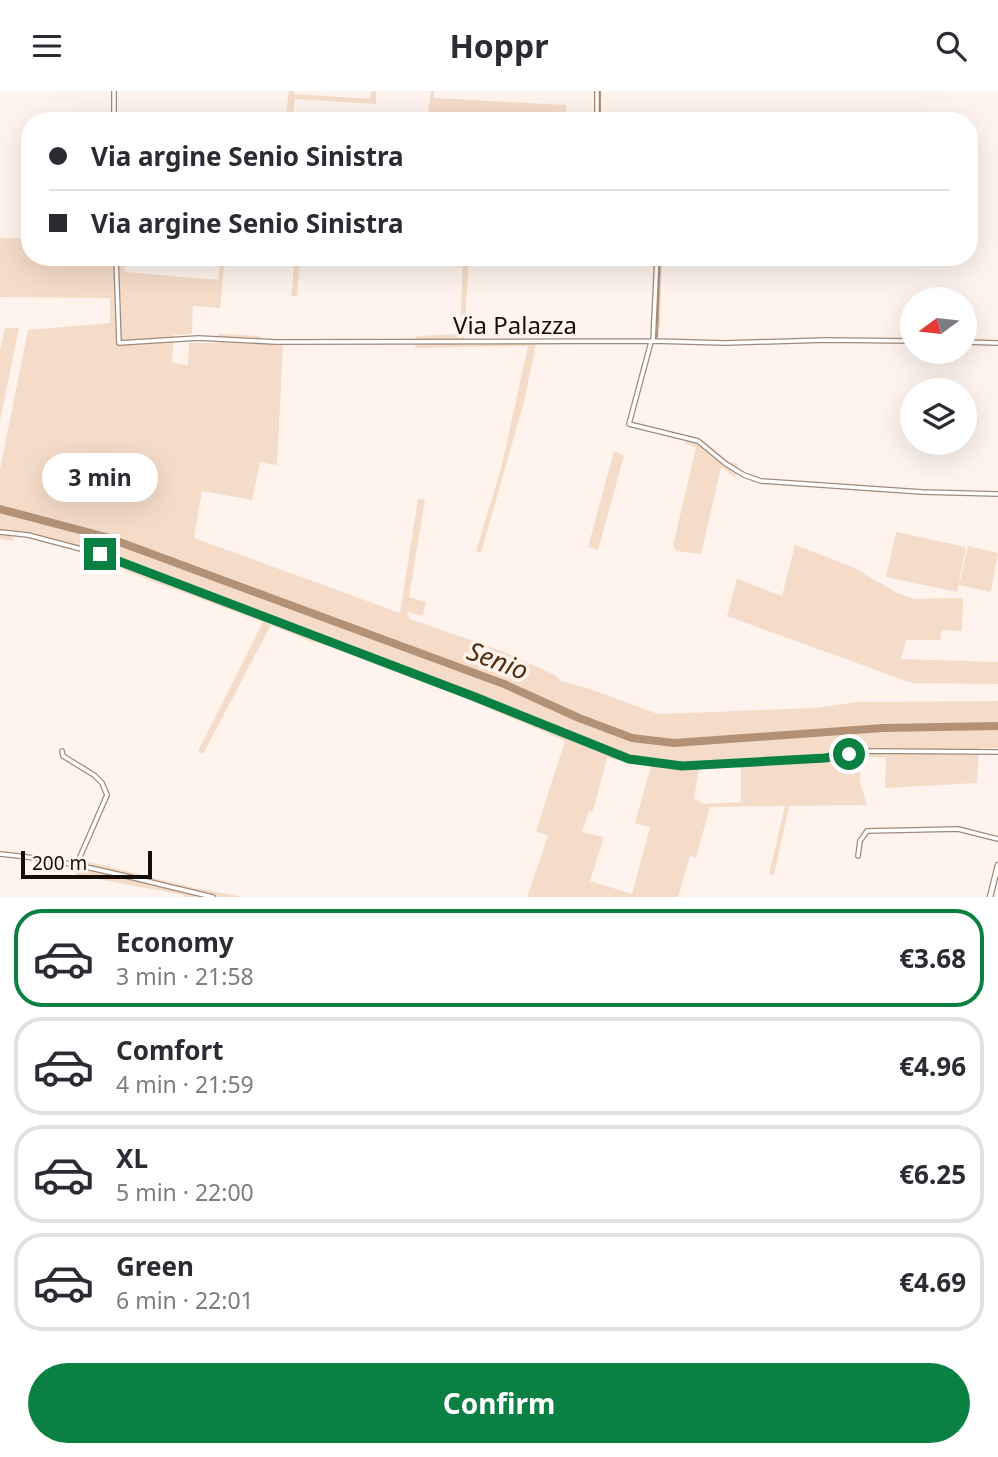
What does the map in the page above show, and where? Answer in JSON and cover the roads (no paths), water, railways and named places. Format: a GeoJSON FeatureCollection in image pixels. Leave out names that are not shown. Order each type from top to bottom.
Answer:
{"type":"FeatureCollection","features":[{"type":"Feature","properties":{"kind":"street"},"geometry":{"type":"LineString","coordinates":[[114,91],[114,112]]}},
{"type":"Feature","properties":{"kind":"street"},"geometry":{"type":"LineString","coordinates":[[597,91],[597,112]]}},
{"type":"Feature","properties":{"kind":"street","name":"Via Palazza"},"geometry":{"type":"LineString","coordinates":[[116,266],[119,343],[198,338],[276,342],[900,341]]}},
{"type":"Feature","properties":{"kind":"street"},"geometry":{"type":"LineString","coordinates":[[656,266],[652,342],[629,424],[698,442],[726,464],[761,481],[922,492],[998,494]]}},
{"type":"Feature","properties":{"kind":"street"},"geometry":{"type":"LineString","coordinates":[[977,342],[998,342]]}},
{"type":"Feature","properties":{"kind":"street"},"geometry":{"type":"LineString","coordinates":[[0,531],[28,535],[100,554],[475,697],[629,759],[682,766],[825,758],[870,751],[998,752]]}},
{"type":"Feature","properties":{"kind":"street"},"geometry":{"type":"LineString","coordinates":[[62,751],[63,756],[94,775],[102,783],[107,795],[76,866]]}},
{"type":"Feature","properties":{"kind":"street"},"geometry":{"type":"LineString","coordinates":[[858,856],[862,836],[867,831],[958,829],[998,839]]}},
{"type":"Feature","properties":{"kind":"street"},"geometry":{"type":"LineString","coordinates":[[0,854],[76,866],[213,897]]}},
{"type":"Feature","properties":{"kind":"street"},"geometry":{"type":"LineString","coordinates":[[991,897],[998,865]]}},
{"type":"Feature","properties":{"kind":"waterway"},"geometry":{"type":"LineString","coordinates":[[600,91],[600,112]]}},
{"type":"Feature","properties":{"kind":"waterway"},"geometry":{"type":"LineString","coordinates":[[657,337],[660,266]]}},
{"type":"Feature","properties":{"kind":"waterway","name":"Senio"},"geometry":{"type":"LineString","coordinates":[[0,509],[106,537],[504,684],[579,718],[632,738],[674,743],[883,728],[998,726]]}}]}
